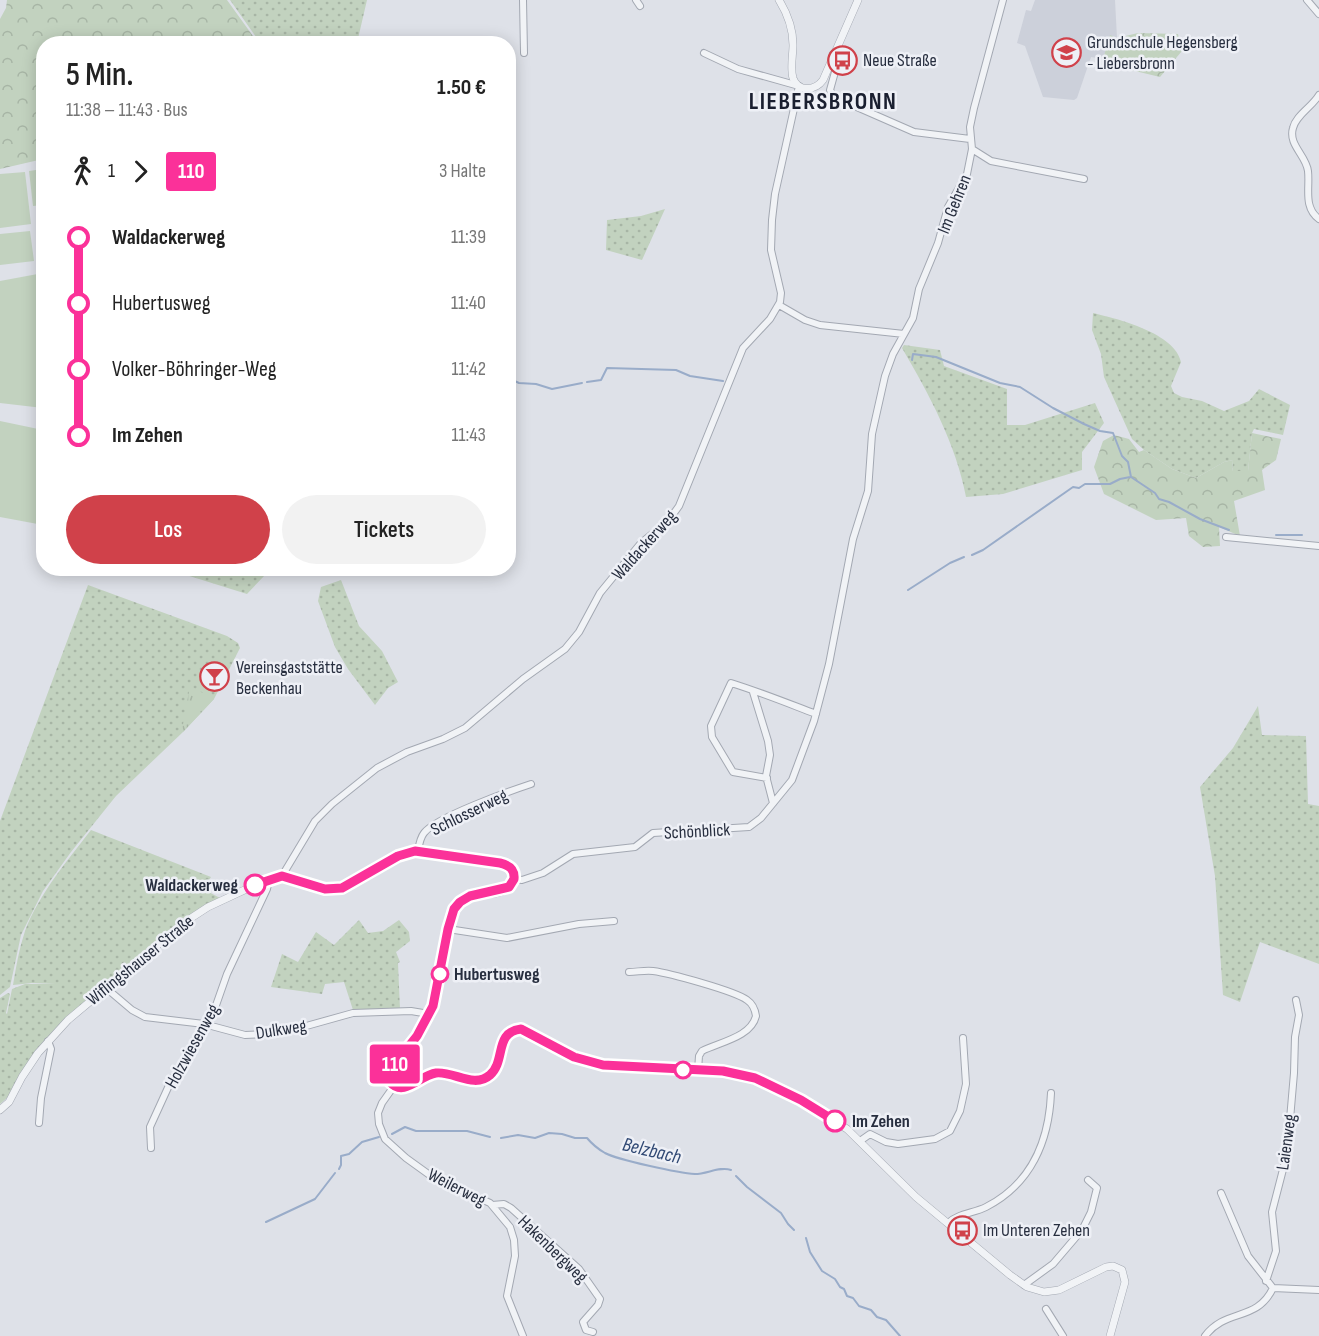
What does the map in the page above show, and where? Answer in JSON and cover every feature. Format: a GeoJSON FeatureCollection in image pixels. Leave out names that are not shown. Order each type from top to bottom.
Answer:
{"type":"FeatureCollection","features":[{"type":"Feature","properties":{"kind":"street"},"geometry":{"type":"LineString","coordinates":[[523,0],[524,53]]}},
{"type":"Feature","properties":{"kind":"street"},"geometry":{"type":"LineString","coordinates":[[779,0],[786,12],[791,32],[793,77],[799,86],[771,220],[771,250],[781,293],[779,305],[805,320],[820,325],[904,334]]}},
{"type":"Feature","properties":{"kind":"street"},"geometry":{"type":"LineString","coordinates":[[704,53],[738,69],[811,88],[820,84],[858,0]]}},
{"type":"Feature","properties":{"kind":"street","name":"Im Gehren"},"geometry":{"type":"LineString","coordinates":[[837,617],[853,539],[868,491],[872,434],[883,381],[890,360],[914,314],[919,289],[938,243],[948,207],[967,174],[972,149],[970,127],[1003,0]]}},
{"type":"Feature","properties":{"kind":"street"},"geometry":{"type":"LineString","coordinates":[[1307,0],[1319,14]]}},
{"type":"Feature","properties":{"kind":"street"},"geometry":{"type":"LineString","coordinates":[[833,54],[838,60],[830,90],[834,97],[914,132],[970,139]]}},
{"type":"Feature","properties":{"kind":"street"},"geometry":{"type":"LineString","coordinates":[[1319,96],[1295,122],[1292,134],[1294,143],[1308,169],[1310,209],[1319,219]]}},
{"type":"Feature","properties":{"kind":"street"},"geometry":{"type":"LineString","coordinates":[[972,149],[991,161],[1084,179]]}},
{"type":"Feature","properties":{"kind":"street","name":"Waldackerweg"},"geometry":{"type":"LineString","coordinates":[[282,876],[316,819],[341,796],[375,769],[404,753],[443,739],[465,728],[523,679],[560,653],[573,640],[600,593],[641,543],[669,520],[676,510],[743,348],[779,305]]}},
{"type":"Feature","properties":{"kind":"street"},"geometry":{"type":"LineString","coordinates":[[1226,537],[1319,546]]}},
{"type":"Feature","properties":{"kind":"street","name":"Schönblick"},"geometry":{"type":"LineString","coordinates":[[514,879],[524,879],[543,873],[571,855],[635,847],[653,833],[746,828],[759,820],[792,780],[816,714],[829,664],[837,617]]}},
{"type":"Feature","properties":{"kind":"street"},"geometry":{"type":"LineString","coordinates":[[767,778],[733,772],[711,734],[711,726],[731,683],[816,714]]}},
{"type":"Feature","properties":{"kind":"street"},"geometry":{"type":"LineString","coordinates":[[753,692],[768,741],[770,755],[767,778],[773,803]]}},
{"type":"Feature","properties":{"kind":"street","name":"Schlosserweg"},"geometry":{"type":"LineString","coordinates":[[418,851],[422,835],[436,823],[489,799],[531,784]]}},
{"type":"Feature","properties":{"kind":"street","name":"Wiflingshauser Straße"},"geometry":{"type":"LineString","coordinates":[[0,1110],[9,1102],[26,1070],[48,1041],[73,1016],[195,915],[269,879],[282,876],[325,889],[339,889],[352,885],[398,856],[418,851],[505,864],[512,869],[514,879]]}},
{"type":"Feature","properties":{"kind":"street","name":"Holzwiesenweg"},"geometry":{"type":"LineString","coordinates":[[151,1148],[150,1127],[172,1077],[215,1009],[227,974],[267,889],[269,879]]}},
{"type":"Feature","properties":{"kind":"street"},"geometry":{"type":"LineString","coordinates":[[514,879],[511,886],[477,894],[463,900],[454,909],[436,994],[429,1014],[417,1036],[390,1071],[389,1079],[394,1086],[405,1088],[425,1076],[439,1072],[472,1080],[484,1079],[497,1066],[506,1035],[510,1031],[519,1029],[525,1030],[570,1055],[590,1062],[618,1067],[734,1073],[763,1081],[817,1109],[844,1127],[911,1192],[1024,1286],[1037,1291],[1053,1292],[1070,1286],[1106,1267],[1118,1267],[1123,1272],[1125,1282],[1110,1336]]}},
{"type":"Feature","properties":{"kind":"street"},"geometry":{"type":"LineString","coordinates":[[448,929],[507,938],[579,924],[614,921]]}},
{"type":"Feature","properties":{"kind":"street"},"geometry":{"type":"LineString","coordinates":[[629,972],[664,973],[733,994],[747,1000],[753,1007],[756,1016],[753,1024],[738,1036],[702,1051],[699,1056],[698,1070]]}},
{"type":"Feature","properties":{"kind":"street","name":"Dulkweg"},"geometry":{"type":"LineString","coordinates":[[106,988],[141,1016],[204,1024],[245,1035],[292,1030],[353,1013],[411,1011],[429,1014]]}},
{"type":"Feature","properties":{"kind":"street","name":"Laienweg"},"geometry":{"type":"LineString","coordinates":[[1266,1281],[1276,1251],[1272,1212],[1287,1154],[1295,1038],[1299,1015],[1296,1000]]}},
{"type":"Feature","properties":{"kind":"street"},"geometry":{"type":"LineString","coordinates":[[860,1141],[870,1134],[890,1143],[903,1144],[939,1138],[950,1131],[960,1111],[966,1084],[963,1038]]}},
{"type":"Feature","properties":{"kind":"street"},"geometry":{"type":"LineString","coordinates":[[39,1123],[51,1049],[48,1041]]}},
{"type":"Feature","properties":{"kind":"street","name":"Weilerweg"},"geometry":{"type":"LineString","coordinates":[[394,1086],[378,1113],[380,1128],[385,1139],[431,1176],[492,1205],[508,1223],[513,1235],[515,1256],[507,1296],[523,1336]]}},
{"type":"Feature","properties":{"kind":"street"},"geometry":{"type":"LineString","coordinates":[[948,1223],[952,1219],[992,1203],[1008,1192],[1025,1172],[1043,1145],[1051,1093]]}},
{"type":"Feature","properties":{"kind":"street"},"geometry":{"type":"LineString","coordinates":[[1024,1286],[1053,1264],[1085,1225],[1097,1188],[1088,1180]]}},
{"type":"Feature","properties":{"kind":"street"},"geometry":{"type":"LineString","coordinates":[[1221,1193],[1248,1256],[1273,1288],[1319,1290]]}},
{"type":"Feature","properties":{"kind":"street","name":"Hakenbergweg"},"geometry":{"type":"LineString","coordinates":[[492,1205],[504,1204],[511,1208],[582,1272],[600,1299],[583,1322],[586,1330],[593,1332]]}},
{"type":"Feature","properties":{"kind":"street"},"geometry":{"type":"LineString","coordinates":[[1204,1336],[1222,1320],[1253,1311],[1269,1296],[1273,1288]]}},
{"type":"Feature","properties":{"kind":"street"},"geometry":{"type":"LineString","coordinates":[[1046,1309],[1063,1336]]}},
{"type":"Feature","properties":{"kind":"shaded area","name":"Grundschule Hegensberg - Liebersbronn"},"geometry":{"type":"Polygon","coordinates":[[[1035,0],[1115,0],[1117,38],[1110,36],[1103,59],[1091,57],[1077,98],[1074,100],[1043,97],[1025,46],[1017,43],[1026,10],[1031,11],[1035,0]]]}},
{"type":"Feature","properties":{"kind":"green space"},"geometry":{"type":"Polygon","coordinates":[[[7,0],[227,0],[253,36],[36,36],[36,161],[0,169],[0,19],[6,8],[7,0]]]}},
{"type":"Feature","properties":{"kind":"green space"},"geometry":{"type":"Polygon","coordinates":[[[230,0],[367,0],[359,36],[255,36],[230,0]]]}},
{"type":"Feature","properties":{"kind":"green space"},"geometry":{"type":"Polygon","coordinates":[[[1138,33],[1178,34],[1182,51],[1160,77],[1106,64],[1103,59],[1110,35],[1117,38],[1138,33]]]}},
{"type":"Feature","properties":{"kind":"green space"},"geometry":{"type":"Polygon","coordinates":[[[36,170],[36,206],[33,206],[29,171],[36,170]]]}},
{"type":"Feature","properties":{"kind":"green space"},"geometry":{"type":"Polygon","coordinates":[[[25,172],[31,224],[0,228],[0,174],[25,172]]]}},
{"type":"Feature","properties":{"kind":"green space"},"geometry":{"type":"Polygon","coordinates":[[[665,209],[642,260],[606,250],[607,220],[641,216],[665,209]]]}},
{"type":"Feature","properties":{"kind":"green space"},"geometry":{"type":"Polygon","coordinates":[[[30,231],[34,261],[0,265],[0,234],[30,231]]]}},
{"type":"Feature","properties":{"kind":"green space"},"geometry":{"type":"Polygon","coordinates":[[[36,274],[36,407],[0,403],[0,281],[36,274]]]}},
{"type":"Feature","properties":{"kind":"green space"},"geometry":{"type":"Polygon","coordinates":[[[1093,313],[1130,323],[1157,335],[1168,343],[1177,352],[1181,362],[1171,386],[1174,393],[1182,397],[1202,401],[1224,411],[1249,401],[1259,389],[1290,405],[1283,435],[1254,429],[1248,471],[1232,472],[1233,460],[1224,462],[1196,478],[1172,469],[1132,439],[1104,377],[1101,354],[1092,330],[1093,313]]]}},
{"type":"Feature","properties":{"kind":"green space"},"geometry":{"type":"Polygon","coordinates":[[[904,345],[940,350],[944,366],[1007,389],[1007,425],[1025,425],[1095,403],[1104,423],[1082,452],[1082,470],[1003,494],[966,497],[956,458],[931,401],[902,348],[904,345]]]}},
{"type":"Feature","properties":{"kind":"green space"},"geometry":{"type":"Polygon","coordinates":[[[0,421],[36,429],[36,524],[0,517],[0,421]]]}},
{"type":"Feature","properties":{"kind":"green space"},"geometry":{"type":"Polygon","coordinates":[[[1252,433],[1281,439],[1276,460],[1262,470],[1265,490],[1234,501],[1240,536],[1219,527],[1220,546],[1203,547],[1189,536],[1186,518],[1156,520],[1104,494],[1094,467],[1103,441],[1114,435],[1129,439],[1139,452],[1144,450],[1172,469],[1196,478],[1224,462],[1233,460],[1232,471],[1248,471],[1252,433]]]}},
{"type":"Feature","properties":{"kind":"green space"},"geometry":{"type":"Polygon","coordinates":[[[189,576],[264,576],[247,594],[189,576]]]}},
{"type":"Feature","properties":{"kind":"green space"},"geometry":{"type":"Polygon","coordinates":[[[341,580],[359,626],[382,651],[398,682],[388,688],[375,705],[335,647],[318,601],[321,587],[341,580]]]}},
{"type":"Feature","properties":{"kind":"green space"},"geometry":{"type":"Polygon","coordinates":[[[88,585],[227,636],[238,643],[240,648],[214,699],[116,796],[43,891],[21,935],[10,987],[0,995],[0,821],[88,585]]]}},
{"type":"Feature","properties":{"kind":"green space"},"geometry":{"type":"Polygon","coordinates":[[[190,686],[214,699],[183,732],[182,730],[190,686]]]}},
{"type":"Feature","properties":{"kind":"green space"},"geometry":{"type":"Polygon","coordinates":[[[1258,706],[1262,735],[1306,736],[1308,804],[1319,806],[1319,964],[1260,942],[1240,1002],[1223,995],[1215,876],[1200,787],[1233,748],[1258,706]]]}},
{"type":"Feature","properties":{"kind":"green space"},"geometry":{"type":"Polygon","coordinates":[[[91,830],[211,877],[203,889],[220,898],[72,1013],[45,1040],[8,1097],[0,1104],[0,998],[10,994],[7,1014],[12,989],[25,984],[55,984],[32,983],[13,985],[19,951],[25,931],[38,904],[54,878],[91,830]]]}},
{"type":"Feature","properties":{"kind":"green space"},"geometry":{"type":"Polygon","coordinates":[[[359,920],[368,933],[383,931],[399,920],[409,932],[410,941],[396,952],[400,962],[398,963],[400,1009],[353,1010],[344,982],[325,984],[322,994],[271,987],[282,954],[298,962],[316,932],[334,945],[359,920]]]}},
{"type":"Feature","properties":{"kind":"waterway"},"geometry":{"type":"LineString","coordinates":[[912,360],[913,354],[936,357],[1000,383],[1020,387],[1084,424],[1100,431],[1113,433],[1122,456],[1128,462],[1131,477],[1155,493],[1159,499],[1229,530]]}},
{"type":"Feature","properties":{"kind":"waterway"},"geometry":{"type":"LineString","coordinates":[[587,382],[601,380],[607,368],[676,370],[690,376],[723,381]]}},
{"type":"Feature","properties":{"kind":"waterway"},"geometry":{"type":"LineString","coordinates":[[516,382],[552,389],[582,383]]}},
{"type":"Feature","properties":{"kind":"waterway"},"geometry":{"type":"LineString","coordinates":[[972,555],[983,550],[1073,487],[1079,488],[1085,484],[1110,484],[1130,477]]}},
{"type":"Feature","properties":{"kind":"waterway"},"geometry":{"type":"LineString","coordinates":[[1276,535],[1302,535]]}},
{"type":"Feature","properties":{"kind":"waterway"},"geometry":{"type":"LineString","coordinates":[[908,590],[950,563],[964,557]]}},
{"type":"Feature","properties":{"kind":"waterway"},"geometry":{"type":"LineString","coordinates":[[392,1134],[405,1127],[416,1131],[467,1131],[490,1137]]}},
{"type":"Feature","properties":{"kind":"waterway","name":"Belzbach"},"geometry":{"type":"LineString","coordinates":[[501,1138],[518,1135],[535,1138],[549,1133],[562,1134],[575,1138],[587,1138],[600,1150],[612,1156],[663,1169],[695,1174],[722,1169],[731,1170]]}},
{"type":"Feature","properties":{"kind":"waterway","name":"Belzbach"},"geometry":{"type":"LineString","coordinates":[[339,1169],[341,1156],[349,1154],[362,1142],[379,1137]]}},
{"type":"Feature","properties":{"kind":"waterway","name":"Belzbach"},"geometry":{"type":"LineString","coordinates":[[266,1222],[315,1199],[335,1173]]}},
{"type":"Feature","properties":{"kind":"waterway","name":"Belzbach"},"geometry":{"type":"LineString","coordinates":[[736,1176],[781,1213],[794,1230]]}},
{"type":"Feature","properties":{"kind":"waterway","name":"Belzbach"},"geometry":{"type":"LineString","coordinates":[[806,1238],[810,1252],[822,1271],[835,1279],[847,1296],[853,1298],[859,1306],[871,1310],[877,1317],[886,1320],[900,1336]]}},
{"type":"Feature","properties":{"kind":"bus line","name":"110"},"geometry":{"type":"LineString","coordinates":[[255,885],[282,876],[333,890],[352,885],[398,856],[415,851],[500,863],[512,869],[514,875],[512,885],[502,890],[465,898],[454,909],[433,1006],[417,1036],[390,1072],[390,1082],[397,1088],[405,1088],[425,1076],[439,1072],[477,1081],[484,1079],[497,1066],[506,1035],[510,1031],[521,1029],[574,1057],[603,1065],[723,1071],[755,1078],[801,1100],[835,1121]]}},
{"type":"Feature","properties":{"kind":"place","name":"Grundschule Hegensberg - Liebersbronn"},"geometry":{"type":"Point","coordinates":[1066,52]}},
{"type":"Feature","properties":{"kind":"place","name":"Neue Straße"},"geometry":{"type":"Point","coordinates":[842,60]}},
{"type":"Feature","properties":{"kind":"place","name":"Vereinsgaststätte Beckenhau"},"geometry":{"type":"Point","coordinates":[215,677]}},
{"type":"Feature","properties":{"kind":"place","name":"Waldackerweg"},"geometry":{"type":"Point","coordinates":[255,885]}},
{"type":"Feature","properties":{"kind":"place","name":"Hubertusweg"},"geometry":{"type":"Point","coordinates":[440,974]}},
{"type":"Feature","properties":{"kind":"place","name":"Im Zehen"},"geometry":{"type":"Point","coordinates":[835,1121]}},
{"type":"Feature","properties":{"kind":"place","name":"Im Unteren Zehen"},"geometry":{"type":"Point","coordinates":[962,1230]}},
{"type":"Feature","properties":{"kind":"district","name":"LIEBERSBRONN"},"geometry":{"type":"Point","coordinates":[823,101]}}]}
